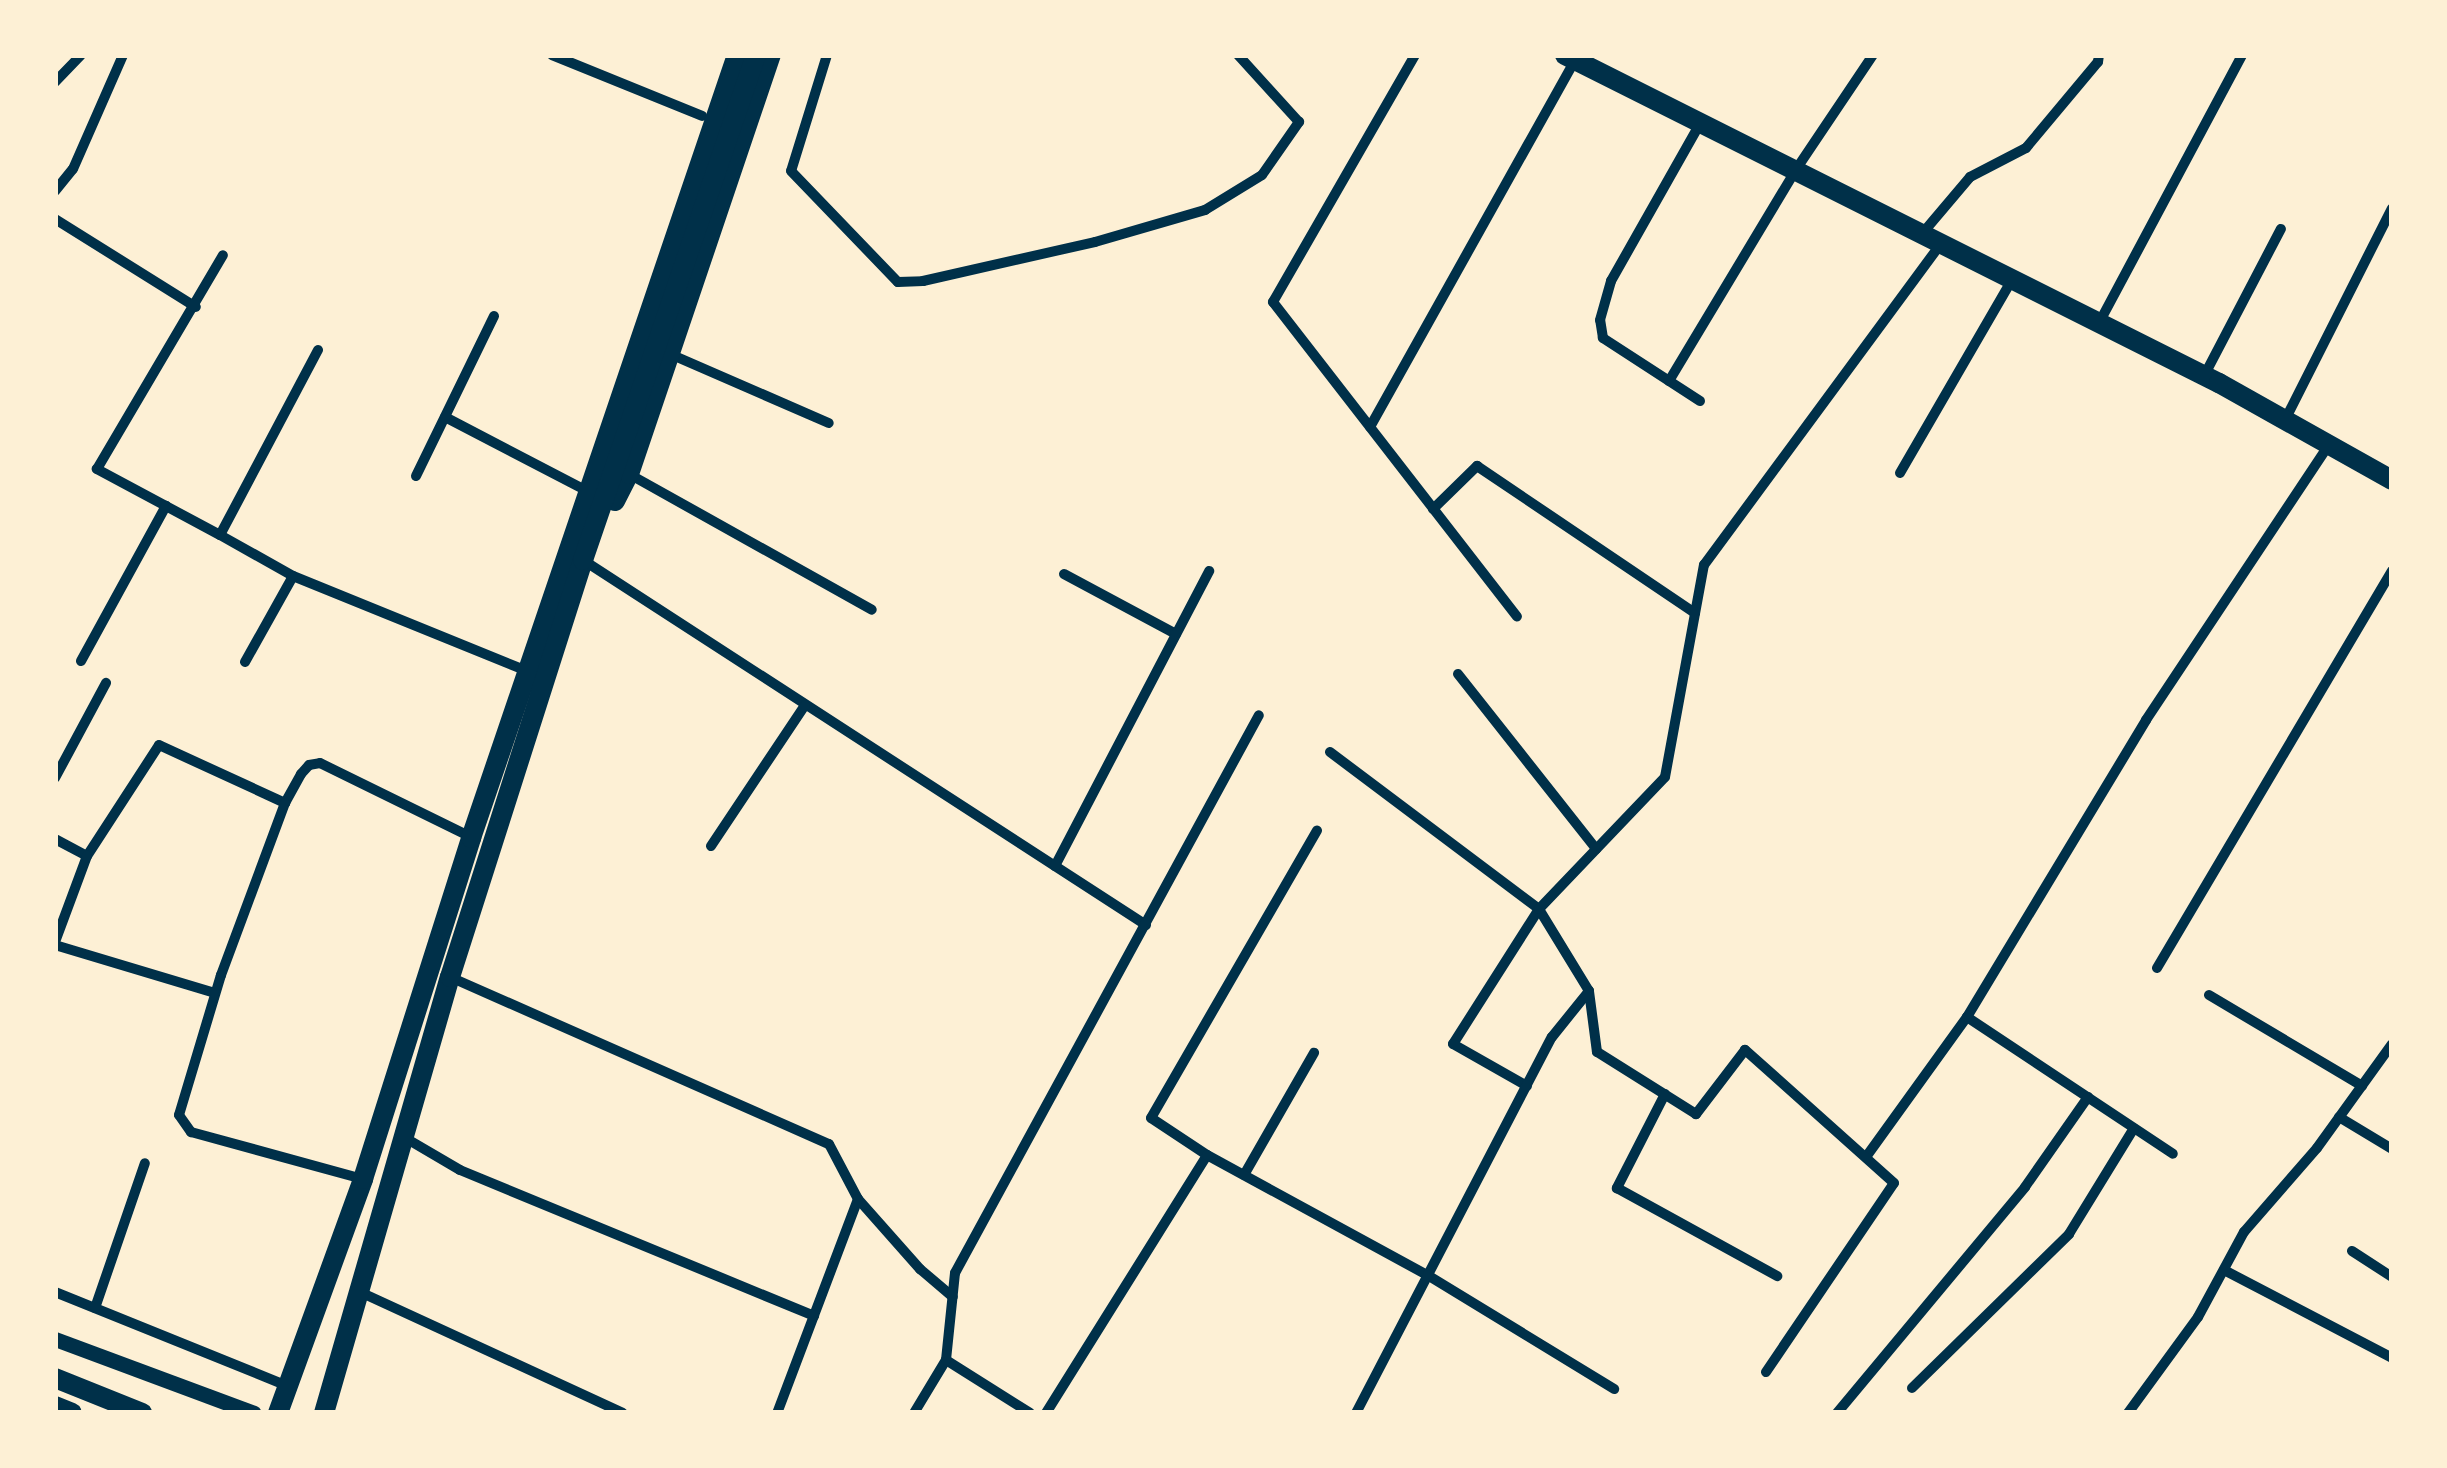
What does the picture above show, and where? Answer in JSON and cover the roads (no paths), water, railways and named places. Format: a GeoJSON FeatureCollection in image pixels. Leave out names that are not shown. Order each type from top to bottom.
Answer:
{"type":"FeatureCollection","features":[{"type":"Feature","properties":{"kind":"main road"},"geometry":{"type":"LineString","coordinates":[[587,491],[600,412],[723,55]]}},
{"type":"Feature","properties":{"kind":"main road"},"geometry":{"type":"LineString","coordinates":[[324,1413],[450,977],[583,560],[622,417],[737,55]]}},
{"type":"Feature","properties":{"kind":"main road"},"geometry":{"type":"LineString","coordinates":[[278,1413],[362,1179],[587,491],[622,417],[756,55]]}},
{"type":"Feature","properties":{"kind":"main road"},"geometry":{"type":"LineString","coordinates":[[583,560],[629,474],[771,55]]}},
{"type":"Feature","properties":{"kind":"main road"},"geometry":{"type":"LineString","coordinates":[[1570,58],[2204,376],[2392,480]]}},
{"type":"Feature","properties":{"kind":"main road"},"geometry":{"type":"LineString","coordinates":[[55,1378],[142,1413]]}},
{"type":"Feature","properties":{"kind":"main road"},"geometry":{"type":"LineString","coordinates":[[55,1406],[72,1413]]}},
{"type":"Feature","properties":{"kind":"street"},"geometry":{"type":"LineString","coordinates":[[55,81],[81,55]]}},
{"type":"Feature","properties":{"kind":"street"},"geometry":{"type":"LineString","coordinates":[[55,192],[74,168],[124,55]]}},
{"type":"Feature","properties":{"kind":"street"},"geometry":{"type":"LineString","coordinates":[[552,55],[702,116]]}},
{"type":"Feature","properties":{"kind":"street"},"geometry":{"type":"LineString","coordinates":[[827,55],[791,171],[898,282],[923,281],[1094,242],[1186,216],[1205,210],[1262,175],[1300,122],[1238,55]]}},
{"type":"Feature","properties":{"kind":"street"},"geometry":{"type":"LineString","coordinates":[[1415,55],[1273,302],[1517,617]]}},
{"type":"Feature","properties":{"kind":"street"},"geometry":{"type":"LineString","coordinates":[[1669,381],[1795,172],[1873,55]]}},
{"type":"Feature","properties":{"kind":"street"},"geometry":{"type":"LineString","coordinates":[[1922,234],[1970,178],[2026,148],[2098,62],[2099,55]]}},
{"type":"Feature","properties":{"kind":"street"},"geometry":{"type":"LineString","coordinates":[[2099,324],[2242,55]]}},
{"type":"Feature","properties":{"kind":"street"},"geometry":{"type":"LineString","coordinates":[[1370,428],[1570,58]]}},
{"type":"Feature","properties":{"kind":"street"},"geometry":{"type":"LineString","coordinates":[[1700,124],[1611,281],[1600,320],[1603,338],[1700,401]]}},
{"type":"Feature","properties":{"kind":"street"},"geometry":{"type":"LineString","coordinates":[[2284,420],[2392,208]]}},
{"type":"Feature","properties":{"kind":"street"},"geometry":{"type":"LineString","coordinates":[[55,219],[196,306]]}},
{"type":"Feature","properties":{"kind":"street"},"geometry":{"type":"LineString","coordinates":[[2204,376],[2281,229]]}},
{"type":"Feature","properties":{"kind":"street"},"geometry":{"type":"LineString","coordinates":[[1527,1086],[1453,1044],[1539,909],[1665,778],[1704,564],[1941,244]]}},
{"type":"Feature","properties":{"kind":"street"},"geometry":{"type":"LineString","coordinates":[[223,254],[196,306],[97,468],[294,576],[528,672]]}},
{"type":"Feature","properties":{"kind":"street"},"geometry":{"type":"LineString","coordinates":[[1900,473],[2012,280]]}},
{"type":"Feature","properties":{"kind":"street"},"geometry":{"type":"LineString","coordinates":[[416,476],[494,316]]}},
{"type":"Feature","properties":{"kind":"street"},"geometry":{"type":"LineString","coordinates":[[220,536],[318,350]]}},
{"type":"Feature","properties":{"kind":"street"},"geometry":{"type":"LineString","coordinates":[[670,354],[829,423]]}},
{"type":"Feature","properties":{"kind":"street"},"geometry":{"type":"LineString","coordinates":[[445,417],[587,491]]}},
{"type":"Feature","properties":{"kind":"street"},"geometry":{"type":"LineString","coordinates":[[1866,1157],[1967,1017],[2146,720],[2328,446]]}},
{"type":"Feature","properties":{"kind":"street"},"geometry":{"type":"LineString","coordinates":[[1434,509],[1477,466],[1695,613]]}},
{"type":"Feature","properties":{"kind":"street"},"geometry":{"type":"LineString","coordinates":[[629,474],[872,610]]}},
{"type":"Feature","properties":{"kind":"street"},"geometry":{"type":"LineString","coordinates":[[82,660],[166,506]]}},
{"type":"Feature","properties":{"kind":"street"},"geometry":{"type":"LineString","coordinates":[[583,560],[1146,924]]}},
{"type":"Feature","properties":{"kind":"street"},"geometry":{"type":"LineString","coordinates":[[2157,968],[2392,570]]}},
{"type":"Feature","properties":{"kind":"street"},"geometry":{"type":"LineString","coordinates":[[1055,866],[1209,572]]}},
{"type":"Feature","properties":{"kind":"street"},"geometry":{"type":"LineString","coordinates":[[1064,574],[1176,634]]}},
{"type":"Feature","properties":{"kind":"street"},"geometry":{"type":"LineString","coordinates":[[245,662],[294,576]]}},
{"type":"Feature","properties":{"kind":"street"},"geometry":{"type":"LineString","coordinates":[[1458,674],[1596,849]]}},
{"type":"Feature","properties":{"kind":"street"},"geometry":{"type":"LineString","coordinates":[[55,778],[106,684]]}},
{"type":"Feature","properties":{"kind":"street"},"geometry":{"type":"LineString","coordinates":[[711,846],[805,704]]}},
{"type":"Feature","properties":{"kind":"street"},"geometry":{"type":"LineString","coordinates":[[914,1413],[946,1360],[955,1274],[1259,715]]}},
{"type":"Feature","properties":{"kind":"street"},"geometry":{"type":"LineString","coordinates":[[215,994],[55,943],[87,856],[159,746],[285,803]]}},
{"type":"Feature","properties":{"kind":"street"},"geometry":{"type":"LineString","coordinates":[[1330,752],[1539,909],[1589,991],[1598,1052],[1696,1114],[1744,1050],[1894,1183],[1766,1372]]}},
{"type":"Feature","properties":{"kind":"street"},"geometry":{"type":"LineString","coordinates":[[362,1179],[184,1127],[179,1115],[181,1102],[215,994],[285,803],[309,765],[320,764],[471,838]]}},
{"type":"Feature","properties":{"kind":"street"},"geometry":{"type":"LineString","coordinates":[[1317,830],[1151,1118],[1206,1154],[1429,1276],[1614,1389]]}},
{"type":"Feature","properties":{"kind":"street"},"geometry":{"type":"LineString","coordinates":[[55,839],[87,856]]}},
{"type":"Feature","properties":{"kind":"street"},"geometry":{"type":"LineString","coordinates":[[450,977],[829,1144],[858,1199],[920,1270],[953,1297]]}},
{"type":"Feature","properties":{"kind":"street"},"geometry":{"type":"LineString","coordinates":[[1356,1413],[1552,1037],[1589,991]]}},
{"type":"Feature","properties":{"kind":"street"},"geometry":{"type":"LineString","coordinates":[[2210,995],[2362,1086]]}},
{"type":"Feature","properties":{"kind":"street"},"geometry":{"type":"LineString","coordinates":[[1967,1017],[2173,1154]]}},
{"type":"Feature","properties":{"kind":"street"},"geometry":{"type":"LineString","coordinates":[[2128,1413],[2198,1317],[2256,1217],[2340,1118],[2392,1044]]}},
{"type":"Feature","properties":{"kind":"street"},"geometry":{"type":"LineString","coordinates":[[1244,1175],[1314,1053]]}},
{"type":"Feature","properties":{"kind":"street"},"geometry":{"type":"LineString","coordinates":[[1665,1094],[1617,1188],[1777,1276]]}},
{"type":"Feature","properties":{"kind":"street"},"geometry":{"type":"LineString","coordinates":[[1837,1413],[2025,1187],[2088,1097]]}},
{"type":"Feature","properties":{"kind":"street"},"geometry":{"type":"LineString","coordinates":[[2340,1118],[2392,1149]]}},
{"type":"Feature","properties":{"kind":"street"},"geometry":{"type":"LineString","coordinates":[[1912,1388],[2069,1234],[2134,1128]]}},
{"type":"Feature","properties":{"kind":"street"},"geometry":{"type":"LineString","coordinates":[[402,1136],[460,1170],[814,1316]]}},
{"type":"Feature","properties":{"kind":"street"},"geometry":{"type":"LineString","coordinates":[[1046,1413],[1206,1154]]}},
{"type":"Feature","properties":{"kind":"street"},"geometry":{"type":"LineString","coordinates":[[95,1308],[145,1164]]}},
{"type":"Feature","properties":{"kind":"street"},"geometry":{"type":"LineString","coordinates":[[777,1413],[858,1199]]}},
{"type":"Feature","properties":{"kind":"street"},"geometry":{"type":"LineString","coordinates":[[2352,1251],[2392,1277]]}},
{"type":"Feature","properties":{"kind":"street"},"geometry":{"type":"LineString","coordinates":[[2224,1270],[2392,1358]]}},
{"type":"Feature","properties":{"kind":"street"},"geometry":{"type":"LineString","coordinates":[[55,1292],[288,1386]]}},
{"type":"Feature","properties":{"kind":"street"},"geometry":{"type":"LineString","coordinates":[[360,1292],[623,1413]]}},
{"type":"Feature","properties":{"kind":"street"},"geometry":{"type":"LineString","coordinates":[[55,1339],[254,1413]]}},
{"type":"Feature","properties":{"kind":"street"},"geometry":{"type":"LineString","coordinates":[[946,1360],[1030,1413]]}}]}
